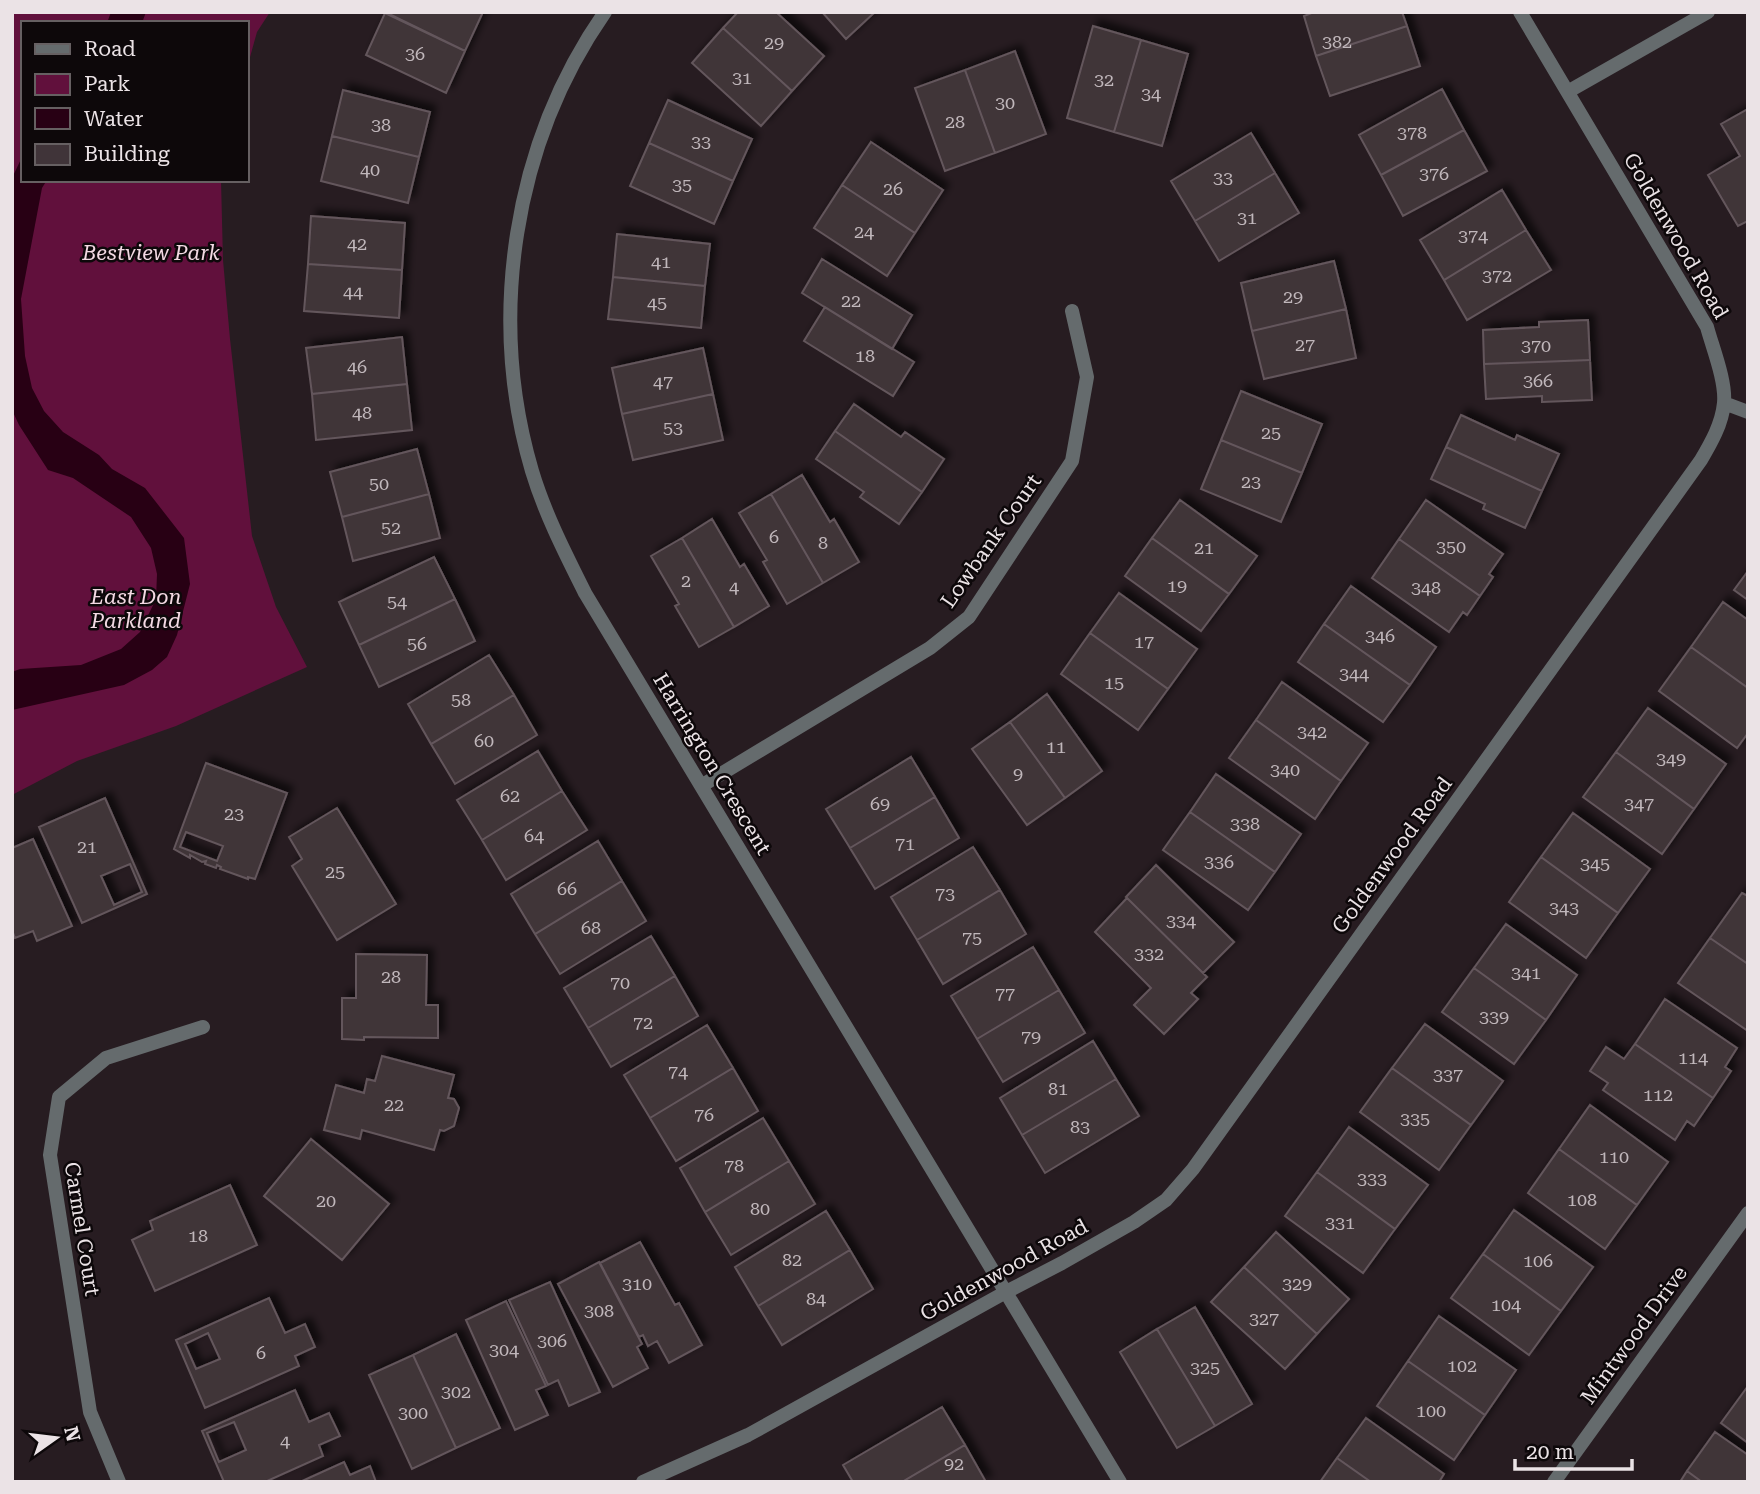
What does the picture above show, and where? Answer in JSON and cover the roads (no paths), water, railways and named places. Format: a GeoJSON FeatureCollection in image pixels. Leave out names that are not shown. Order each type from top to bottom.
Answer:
{"type":"FeatureCollection","features":[{"type":"Feature","properties":{"kind":"street","name":"Harrington Crescent"},"geometry":{"type":"LineString","coordinates":[[605,12],[590,34],[563,87],[540,140],[523,196],[513,257],[510,308],[512,360],[520,416],[532,470],[551,527],[585,593],[1121,1482]]}},
{"type":"Feature","properties":{"kind":"street","name":"Goldenwood Road"},"geometry":{"type":"LineString","coordinates":[[643,1482],[748,1435],[1062,1263],[1134,1222],[1166,1200],[1193,1169],[1700,460],[1715,435],[1724,403],[1707,327],[1520,12]]}},
{"type":"Feature","properties":{"kind":"street"},"geometry":{"type":"LineString","coordinates":[[1569,91],[1708,12]]}},
{"type":"Feature","properties":{"kind":"street","name":"Lowbank Court"},"geometry":{"type":"LineString","coordinates":[[701,786],[930,648],[969,617],[1072,461],[1087,377],[1072,311]]}},
{"type":"Feature","properties":{"kind":"street"},"geometry":{"type":"LineString","coordinates":[[1724,403],[1748,412]]}},
{"type":"Feature","properties":{"kind":"street","name":"Carmel Court"},"geometry":{"type":"LineString","coordinates":[[120,1482],[90,1412],[50,1155],[59,1097],[106,1058],[203,1027]]}},
{"type":"Feature","properties":{"kind":"street","name":"Mintwood Drive"},"geometry":{"type":"LineString","coordinates":[[1554,1482],[1748,1213]]}},
{"type":"Feature","properties":{"kind":"water"},"geometry":{"type":"Polygon","coordinates":[[[111,12],[146,12],[143,21],[108,21],[111,12]]]}},
{"type":"Feature","properties":{"kind":"water"},"geometry":{"type":"Polygon","coordinates":[[[21,159],[21,182],[46,182],[42,188],[21,299],[25,356],[32,388],[44,411],[63,432],[99,455],[112,469],[145,488],[184,538],[190,584],[177,635],[167,657],[152,670],[124,685],[12,710],[12,672],[20,669],[81,665],[121,649],[140,632],[156,599],[157,574],[151,548],[131,517],[73,478],[48,470],[12,410],[12,178],[21,159]]]}},
{"type":"Feature","properties":{"kind":"park label","name":"Bestview Park"},"geometry":{"type":"Point","coordinates":[151,253]}},
{"type":"Feature","properties":{"kind":"park label","name":"East Don Parkland"},"geometry":{"type":"Point","coordinates":[136,609]}}]}
